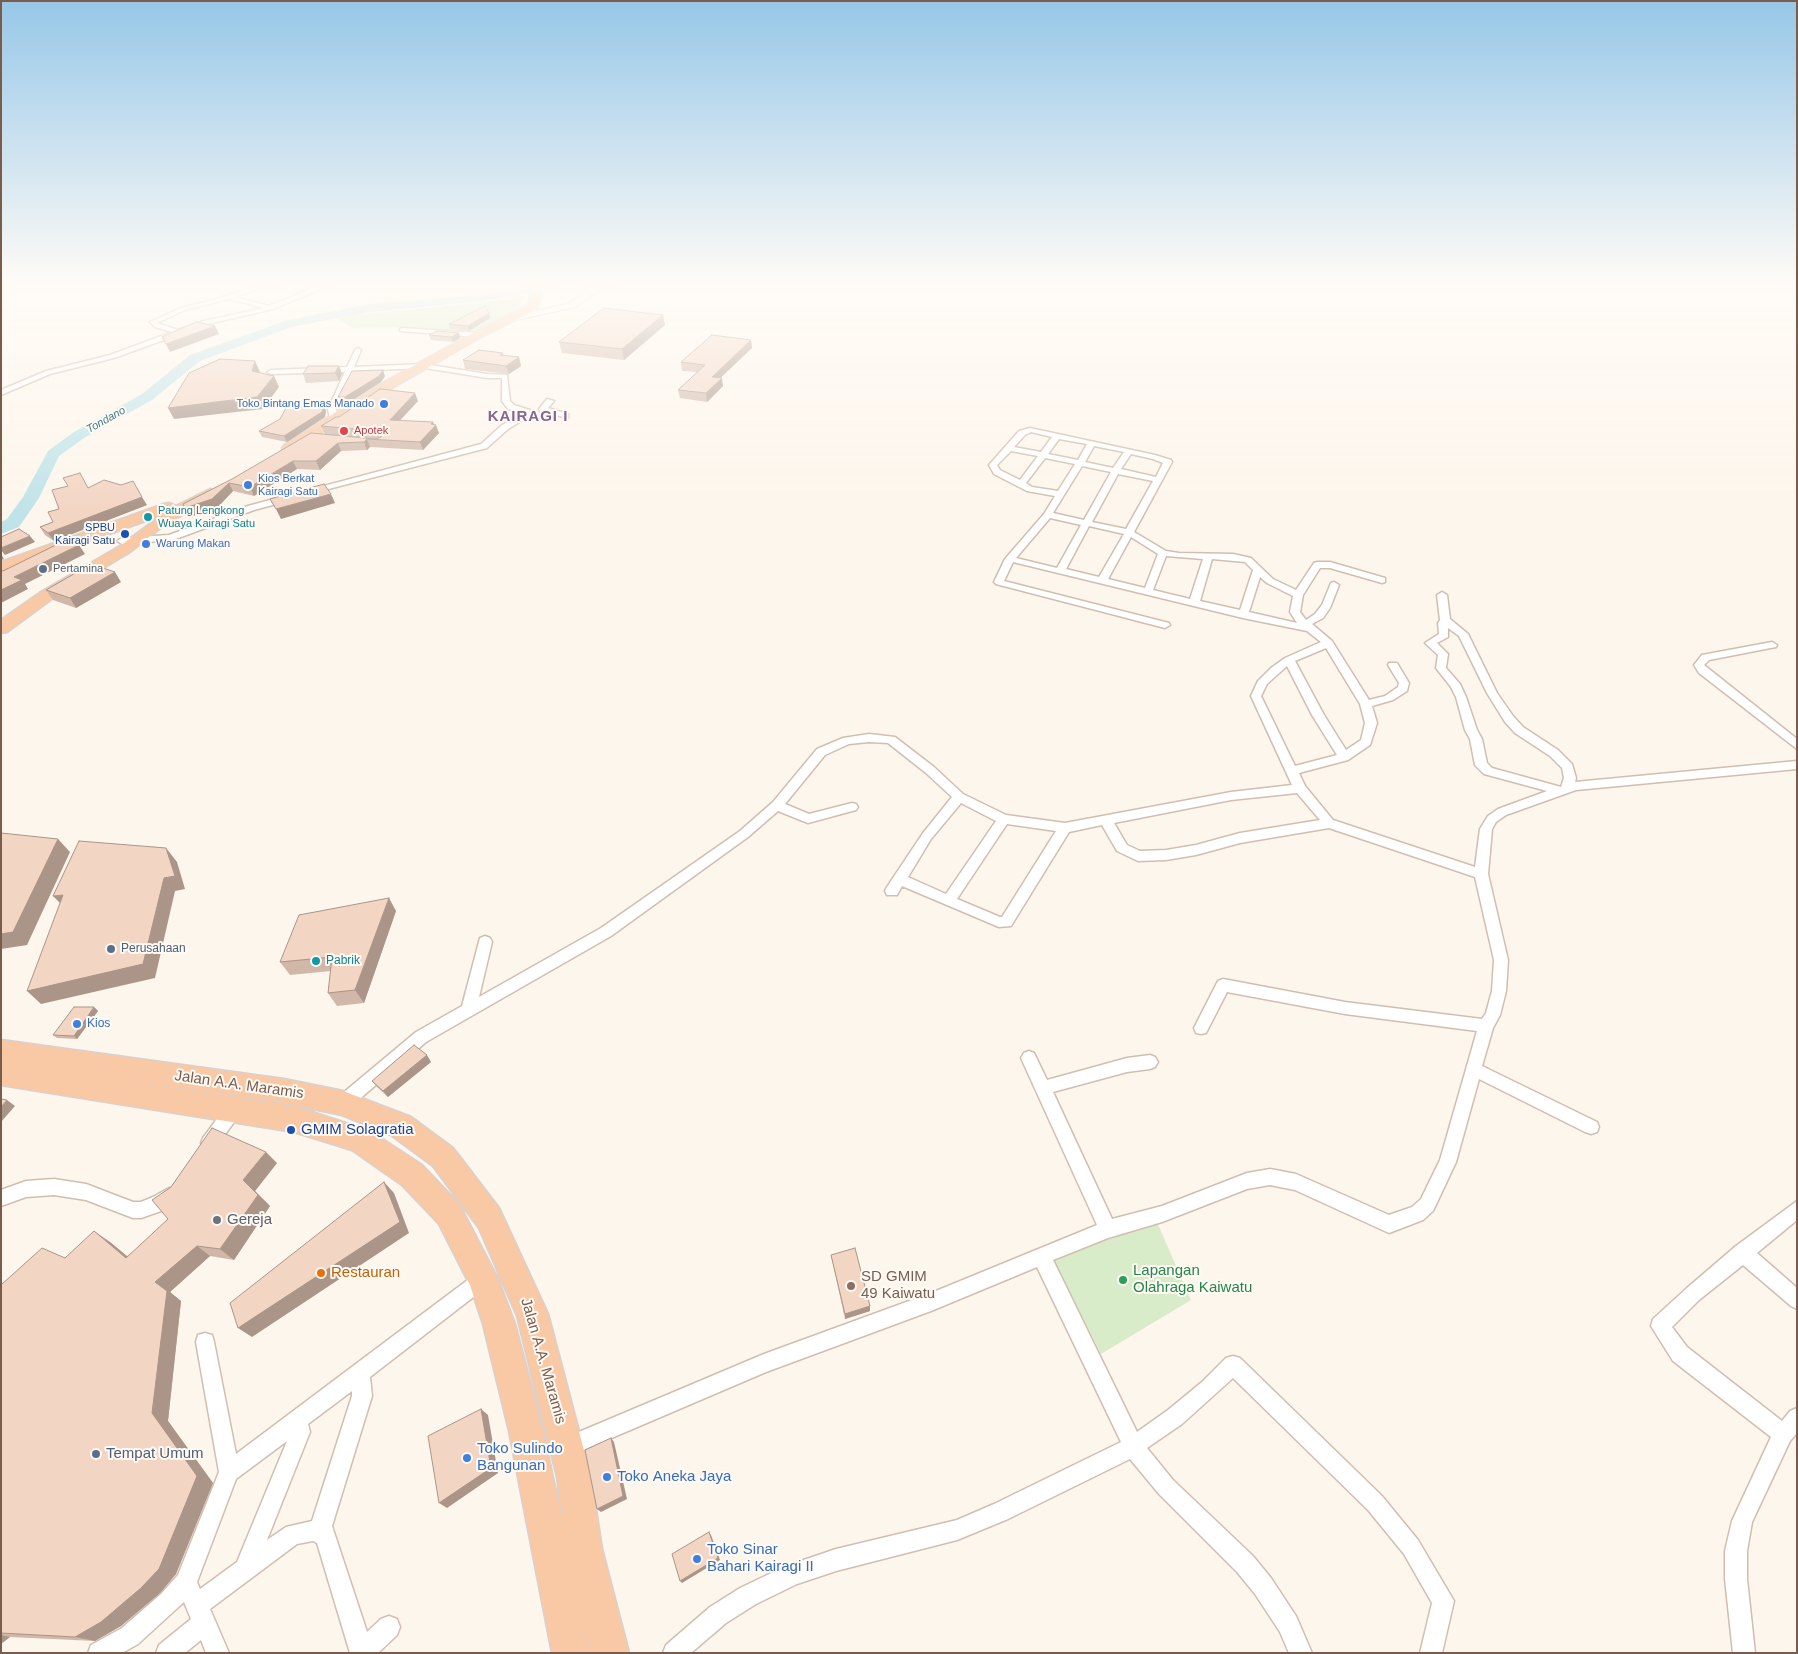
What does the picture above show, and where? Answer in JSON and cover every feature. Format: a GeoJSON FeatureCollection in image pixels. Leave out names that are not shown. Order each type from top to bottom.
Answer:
{"type":"FeatureCollection","features":[{"type":"Feature","properties":{"kind":"highway"},"geometry":{"type":"LineString","coordinates":[[276,455],[437,358]]}},
{"type":"Feature","properties":{"kind":"highway"},"geometry":{"type":"LineString","coordinates":[[1,628],[144,533],[224,485]]}},
{"type":"Feature","properties":{"kind":"highway"},"geometry":{"type":"LineString","coordinates":[[1,568],[122,523],[202,497]]}},
{"type":"Feature","properties":{"kind":"highway"},"geometry":{"type":"LineString","coordinates":[[122,523],[144,533]]}},
{"type":"Feature","properties":{"kind":"highway"},"geometry":{"type":"LineString","coordinates":[[1,617],[88,560],[122,541],[144,533]]}},
{"type":"Feature","properties":{"kind":"highway","name":"Jalan A.A. Maramis"},"geometry":{"type":"LineString","coordinates":[[1,1051],[284,1091],[343,1103],[402,1126],[444,1157],[488,1218],[532,1314],[567,1447],[579,1501],[584,1550],[610,1653]]}},
{"type":"Feature","properties":{"kind":"highway"},"geometry":{"type":"LineString","coordinates":[[1,1073],[294,1119],[360,1140],[412,1175],[450,1214],[482,1279],[500,1324],[524,1422],[571,1653]]}},
{"type":"Feature","properties":{"kind":"street"},"geometry":{"type":"LineString","coordinates":[[1,394],[45,373],[107,358]]}},
{"type":"Feature","properties":{"kind":"street"},"geometry":{"type":"LineString","coordinates":[[334,419],[332,410],[353,358]]}},
{"type":"Feature","properties":{"kind":"street"},"geometry":{"type":"LineString","coordinates":[[270,372],[423,366],[487,376],[505,376],[506,401],[511,407],[532,412]]}},
{"type":"Feature","properties":{"kind":"street"},"geometry":{"type":"LineString","coordinates":[[543,409],[550,401]]}},
{"type":"Feature","properties":{"kind":"street"},"geometry":{"type":"LineString","coordinates":[[144,533],[170,538],[251,508],[484,446],[505,427],[532,412],[543,409],[565,416]]}},
{"type":"Feature","properties":{"kind":"street"},"geometry":{"type":"LineString","coordinates":[[1059,494],[1035,490],[1003,475],[993,467],[1024,431],[1092,443],[1168,461],[1102,581]]}},
{"type":"Feature","properties":{"kind":"street"},"geometry":{"type":"LineString","coordinates":[[308,436],[326,438]]}},
{"type":"Feature","properties":{"kind":"street"},"geometry":{"type":"LineString","coordinates":[[1021,484],[1057,436]]}},
{"type":"Feature","properties":{"kind":"street"},"geometry":{"type":"LineString","coordinates":[[1092,443],[1078,462],[1048,515],[1010,559],[998,582],[1165,626]]}},
{"type":"Feature","properties":{"kind":"street"},"geometry":{"type":"LineString","coordinates":[[1009,448],[1158,480]]}},
{"type":"Feature","properties":{"kind":"street"},"geometry":{"type":"LineString","coordinates":[[1060,571],[1116,470],[1129,451]]}},
{"type":"Feature","properties":{"kind":"street"},"geometry":{"type":"LineString","coordinates":[[1048,515],[1128,532],[1163,553],[1208,558],[1241,558],[1253,563],[1258,570],[1277,586],[1298,595]]}},
{"type":"Feature","properties":{"kind":"street"},"geometry":{"type":"LineString","coordinates":[[1148,592],[1163,553]]}},
{"type":"Feature","properties":{"kind":"street"},"geometry":{"type":"LineString","coordinates":[[1194,603],[1208,558]]}},
{"type":"Feature","properties":{"kind":"street"},"geometry":{"type":"LineString","coordinates":[[1010,559],[1243,615],[1309,626]]}},
{"type":"Feature","properties":{"kind":"street"},"geometry":{"type":"LineString","coordinates":[[1292,772],[1344,757],[1366,742],[1370,734],[1371,723],[1366,704],[1328,643],[1295,612],[1298,595],[1319,564],[1330,565],[1382,580]]}},
{"type":"Feature","properties":{"kind":"street"},"geometry":{"type":"LineString","coordinates":[[1243,615],[1258,570]]}},
{"type":"Feature","properties":{"kind":"street"},"geometry":{"type":"LineString","coordinates":[[1309,626],[1328,606],[1334,585]]}},
{"type":"Feature","properties":{"kind":"street"},"geometry":{"type":"LineString","coordinates":[[1442,595],[1446,620],[1443,623],[1444,634],[1430,643],[1443,654],[1441,668],[1461,697],[1471,730],[1476,739],[1481,765],[1488,771],[1564,790]]}},
{"type":"Feature","properties":{"kind":"street"},"geometry":{"type":"LineString","coordinates":[[1446,620],[1463,634],[1492,693],[1509,720],[1519,730],[1554,753],[1568,767],[1570,778],[1564,790]]}},
{"type":"Feature","properties":{"kind":"street"},"geometry":{"type":"LineString","coordinates":[[1328,643],[1289,660],[1267,677],[1256,694],[1300,788],[1330,823]]}},
{"type":"Feature","properties":{"kind":"street"},"geometry":{"type":"LineString","coordinates":[[1772,645],[1714,655],[1703,659],[1699,666],[1703,672],[1797,746]]}},
{"type":"Feature","properties":{"kind":"street"},"geometry":{"type":"LineString","coordinates":[[1289,660],[1318,715],[1344,757]]}},
{"type":"Feature","properties":{"kind":"street"},"geometry":{"type":"LineString","coordinates":[[1366,704],[1389,698],[1403,689],[1404,684],[1393,665]]}},
{"type":"Feature","properties":{"kind":"street"},"geometry":{"type":"LineString","coordinates":[[343,1103],[421,1038],[606,932],[744,834],[777,805],[820,752],[847,741],[869,738],[891,740],[930,770],[959,797],[1004,819],[1065,828],[1231,796],[1300,788]]}},
{"type":"Feature","properties":{"kind":"street"},"geometry":{"type":"LineString","coordinates":[[567,1447],[764,1363],[931,1302],[1108,1229],[1162,1214],[1247,1181],[1270,1178],[1296,1182],[1389,1224],[1417,1214],[1427,1205],[1448,1162],[1473,1069],[1486,1026],[1493,1015],[1497,999],[1501,960],[1481,874],[1486,829],[1492,820],[1502,812],[1575,786],[1797,765]]}},
{"type":"Feature","properties":{"kind":"street"},"geometry":{"type":"LineString","coordinates":[[892,891],[927,836],[959,797]]}},
{"type":"Feature","properties":{"kind":"street"},"geometry":{"type":"LineString","coordinates":[[777,805],[808,819],[852,808]]}},
{"type":"Feature","properties":{"kind":"street"},"geometry":{"type":"LineString","coordinates":[[948,901],[1004,819]]}},
{"type":"Feature","properties":{"kind":"street"},"geometry":{"type":"LineString","coordinates":[[1106,821],[1122,848],[1138,856],[1196,850],[1240,838],[1330,823],[1481,874]]}},
{"type":"Feature","properties":{"kind":"street"},"geometry":{"type":"LineString","coordinates":[[900,879],[999,922],[1006,922],[1065,828]]}},
{"type":"Feature","properties":{"kind":"street"},"geometry":{"type":"LineString","coordinates":[[469,1009],[485,942]]}},
{"type":"Feature","properties":{"kind":"street"},"geometry":{"type":"LineString","coordinates":[[1201,1028],[1223,985],[1346,1008],[1444,1018],[1486,1026]]}},
{"type":"Feature","properties":{"kind":"street"},"geometry":{"type":"LineString","coordinates":[[1029,1058],[1108,1229]]}},
{"type":"Feature","properties":{"kind":"street"},"geometry":{"type":"LineString","coordinates":[[1043,1088],[1127,1065],[1150,1062]]}},
{"type":"Feature","properties":{"kind":"street"},"geometry":{"type":"LineString","coordinates":[[1473,1069],[1591,1127]]}},
{"type":"Feature","properties":{"kind":"street"},"geometry":{"type":"LineString","coordinates":[[199,1159],[234,1110]]}},
{"type":"Feature","properties":{"kind":"street"},"geometry":{"type":"LineString","coordinates":[[1,1198],[26,1189],[54,1187],[86,1192],[133,1210],[141,1210],[158,1204],[177,1191],[181,1184]]}},
{"type":"Feature","properties":{"kind":"street"},"geometry":{"type":"LineString","coordinates":[[1783,1434],[1680,1354],[1660,1326],[1693,1294],[1742,1252],[1797,1209]]}},
{"type":"Feature","properties":{"kind":"street"},"geometry":{"type":"LineString","coordinates":[[1742,1252],[1797,1300]]}},
{"type":"Feature","properties":{"kind":"street"},"geometry":{"type":"LineString","coordinates":[[1042,1257],[1134,1446],[1166,1487],[1245,1564],[1263,1586],[1288,1624],[1301,1653]]}},
{"type":"Feature","properties":{"kind":"street"},"geometry":{"type":"LineString","coordinates":[[99,1653],[130,1636],[168,1602],[186,1582],[229,1472],[360,1374],[420,1324],[482,1279]]}},
{"type":"Feature","properties":{"kind":"street"},"geometry":{"type":"LineString","coordinates":[[205,1342],[229,1472]]}},
{"type":"Feature","properties":{"kind":"street"},"geometry":{"type":"LineString","coordinates":[[674,1653],[726,1611],[748,1596],[794,1574],[836,1560],[914,1542],[965,1527],[1109,1460],[1134,1446],[1182,1411],[1233,1365],[1375,1503],[1411,1547],[1443,1601],[1430,1653]]}},
{"type":"Feature","properties":{"kind":"street"},"geometry":{"type":"LineString","coordinates":[[319,1532],[362,1396],[360,1374]]}},
{"type":"Feature","properties":{"kind":"street"},"geometry":{"type":"LineString","coordinates":[[1744,1653],[1736,1579],[1736,1551],[1742,1521],[1783,1434],[1797,1418]]}},
{"type":"Feature","properties":{"kind":"street"},"geometry":{"type":"LineString","coordinates":[[246,1569],[300,1432],[298,1420]]}},
{"type":"Feature","properties":{"kind":"street"},"geometry":{"type":"LineString","coordinates":[[167,1653],[200,1614],[246,1569],[293,1534],[313,1531],[325,1534],[362,1652],[389,1627]]}},
{"type":"Feature","properties":{"kind":"street"},"geometry":{"type":"LineString","coordinates":[[186,1582],[218,1653]]}},
{"type":"Feature","properties":{"kind":"green space","name":"Lapangan Olahraga Kaiwatu"},"geometry":{"type":"Polygon","coordinates":[[[1156,1220],[1191,1300],[1101,1354],[1054,1260],[1156,1220]]]}},
{"type":"Feature","properties":{"kind":"building"},"geometry":{"type":"Polygon","coordinates":[[[466,358],[517,358],[506,366],[463,360],[466,358]]]}},
{"type":"Feature","properties":{"kind":"building"},"geometry":{"type":"Polygon","coordinates":[[[685,358],[732,358],[712,377],[722,378],[706,393],[678,390],[705,365],[681,362],[685,358]]]}},
{"type":"Feature","properties":{"kind":"building"},"geometry":{"type":"Polygon","coordinates":[[[220,359],[255,361],[252,371],[274,376],[257,397],[168,408],[189,373],[220,359]]]}},
{"type":"Feature","properties":{"kind":"building"},"geometry":{"type":"Polygon","coordinates":[[[308,366],[339,366],[335,373],[303,374],[308,366]]]}},
{"type":"Feature","properties":{"kind":"building"},"geometry":{"type":"Polygon","coordinates":[[[383,370],[379,376],[345,397],[338,397],[352,371],[383,370]]]}},
{"type":"Feature","properties":{"kind":"building"},"geometry":{"type":"Polygon","coordinates":[[[380,389],[415,393],[390,420],[433,422],[431,424],[436,425],[420,442],[367,439],[364,442],[338,443],[316,461],[293,461],[250,487],[229,483],[212,499],[185,508],[183,504],[232,479],[311,433],[376,439],[381,437],[382,434],[376,431],[321,426],[339,417],[380,389]]]}},
{"type":"Feature","properties":{"kind":"building"},"geometry":{"type":"Polygon","coordinates":[[[324,405],[322,412],[284,436],[259,431],[280,419],[286,408],[324,405]]]}},
{"type":"Feature","properties":{"kind":"building"},"geometry":{"type":"Polygon","coordinates":[[[80,473],[88,488],[104,480],[121,485],[133,481],[142,497],[48,533],[40,527],[53,522],[48,512],[59,509],[52,490],[68,486],[63,478],[80,473]]]}},
{"type":"Feature","properties":{"kind":"building"},"geometry":{"type":"Polygon","coordinates":[[[324,484],[331,494],[276,509],[270,499],[324,484]]]}},
{"type":"Feature","properties":{"kind":"building"},"geometry":{"type":"Polygon","coordinates":[[[19,529],[30,536],[1,548],[1,537],[19,529]]]}},
{"type":"Feature","properties":{"kind":"building"},"geometry":{"type":"Polygon","coordinates":[[[66,540],[79,545],[14,577],[22,580],[1,590],[1,570],[3,571],[66,540]]]}},
{"type":"Feature","properties":{"kind":"building"},"geometry":{"type":"Polygon","coordinates":[[[91,564],[115,572],[70,598],[46,590],[91,564]]]}},
{"type":"Feature","properties":{"kind":"building"},"geometry":{"type":"Polygon","coordinates":[[[1,833],[58,839],[13,932],[1,934],[1,833]]]}},
{"type":"Feature","properties":{"kind":"building"},"geometry":{"type":"Polygon","coordinates":[[[79,841],[166,848],[175,876],[164,878],[143,964],[27,991],[63,895],[53,896],[79,841]]]}},
{"type":"Feature","properties":{"kind":"building","name":"Pabrik"},"geometry":{"type":"Polygon","coordinates":[[[389,898],[355,990],[328,993],[332,957],[280,962],[299,915],[389,898]]]}},
{"type":"Feature","properties":{"kind":"building","name":"Kios"},"geometry":{"type":"Polygon","coordinates":[[[74,1007],[94,1007],[74,1036],[53,1035],[74,1007]]]}},
{"type":"Feature","properties":{"kind":"building"},"geometry":{"type":"Polygon","coordinates":[[[414,1045],[427,1055],[383,1091],[372,1081],[414,1045]]]}},
{"type":"Feature","properties":{"kind":"building"},"geometry":{"type":"Polygon","coordinates":[[[1,1099],[7,1100],[1,1107],[1,1099]]]}},
{"type":"Feature","properties":{"kind":"building","name":"Tempat Umum"},"geometry":{"type":"Polygon","coordinates":[[[212,1128],[266,1152],[243,1180],[258,1195],[220,1249],[197,1246],[155,1282],[167,1291],[152,1413],[197,1476],[159,1569],[141,1588],[101,1622],[75,1637],[1,1633],[1,1285],[42,1248],[65,1258],[94,1231],[126,1258],[168,1219],[152,1200],[171,1187],[212,1128]]]}},
{"type":"Feature","properties":{"kind":"building"},"geometry":{"type":"Polygon","coordinates":[[[384,1182],[400,1222],[238,1328],[230,1303],[384,1182]]]}},
{"type":"Feature","properties":{"kind":"building","name":"SD GMIM 49 Kaiwatu"},"geometry":{"type":"Polygon","coordinates":[[[855,1248],[870,1306],[845,1314],[831,1255],[855,1248]]]}},
{"type":"Feature","properties":{"kind":"building","name":"Toko Sulindo Bangunan"},"geometry":{"type":"Polygon","coordinates":[[[481,1409],[491,1468],[439,1503],[428,1436],[481,1409]]]}},
{"type":"Feature","properties":{"kind":"building","name":"Toko Aneka Jaya"},"geometry":{"type":"Polygon","coordinates":[[[611,1438],[623,1496],[597,1509],[585,1450],[611,1438]]]}},
{"type":"Feature","properties":{"kind":"building","name":"Toko Sinar Bahari Kairagi II"},"geometry":{"type":"Polygon","coordinates":[[[709,1532],[718,1558],[680,1581],[672,1554],[709,1532]]]}},
{"type":"Feature","properties":{"kind":"waterway","name":"Tondano"},"geometry":{"type":"LineString","coordinates":[[1,529],[13,523],[31,498],[53,454],[79,435],[147,397],[195,358]]}},
{"type":"Feature","properties":{"kind":"place","name":"Toko Bintang Emas Manado"},"geometry":{"type":"Point","coordinates":[384,404]}},
{"type":"Feature","properties":{"kind":"place","name":"Apotek"},"geometry":{"type":"Point","coordinates":[344,431]}},
{"type":"Feature","properties":{"kind":"place","name":"Kios Berkat Kairagi Satu"},"geometry":{"type":"Point","coordinates":[248,485]}},
{"type":"Feature","properties":{"kind":"place","name":"Patung Lengkong Wuaya Kairagi Satu"},"geometry":{"type":"Point","coordinates":[148,517]}},
{"type":"Feature","properties":{"kind":"place","name":"SPBU Kairagi Satu"},"geometry":{"type":"Point","coordinates":[125,534]}},
{"type":"Feature","properties":{"kind":"place","name":"Warung Makan"},"geometry":{"type":"Point","coordinates":[146,544]}},
{"type":"Feature","properties":{"kind":"place","name":"Pertamina"},"geometry":{"type":"Point","coordinates":[43,569]}},
{"type":"Feature","properties":{"kind":"place","name":"Perusahaan"},"geometry":{"type":"Point","coordinates":[111,949]}},
{"type":"Feature","properties":{"kind":"place","name":"Pabrik"},"geometry":{"type":"Point","coordinates":[316,961]}},
{"type":"Feature","properties":{"kind":"place","name":"Kios"},"geometry":{"type":"Point","coordinates":[77,1024]}},
{"type":"Feature","properties":{"kind":"place","name":"GMIM Solagratia"},"geometry":{"type":"Point","coordinates":[291,1130]}},
{"type":"Feature","properties":{"kind":"place","name":"Gereja"},"geometry":{"type":"Point","coordinates":[217,1220]}},
{"type":"Feature","properties":{"kind":"place","name":"Restauran"},"geometry":{"type":"Point","coordinates":[321,1273]}},
{"type":"Feature","properties":{"kind":"place","name":"Lapangan Olahraga Kaiwatu"},"geometry":{"type":"Point","coordinates":[1123,1280]}},
{"type":"Feature","properties":{"kind":"place","name":"SD GMIM 49 Kaiwatu"},"geometry":{"type":"Point","coordinates":[851,1286]}},
{"type":"Feature","properties":{"kind":"place","name":"Tempat Umum"},"geometry":{"type":"Point","coordinates":[96,1454]}},
{"type":"Feature","properties":{"kind":"place","name":"Toko Sulindo Bangunan"},"geometry":{"type":"Point","coordinates":[467,1458]}},
{"type":"Feature","properties":{"kind":"place","name":"Toko Aneka Jaya"},"geometry":{"type":"Point","coordinates":[607,1477]}},
{"type":"Feature","properties":{"kind":"place","name":"Toko Sinar Bahari Kairagi II"},"geometry":{"type":"Point","coordinates":[697,1559]}},
{"type":"Feature","properties":{"kind":"district","name":"KAIRAGI I"},"geometry":{"type":"Point","coordinates":[528,417]}}]}
